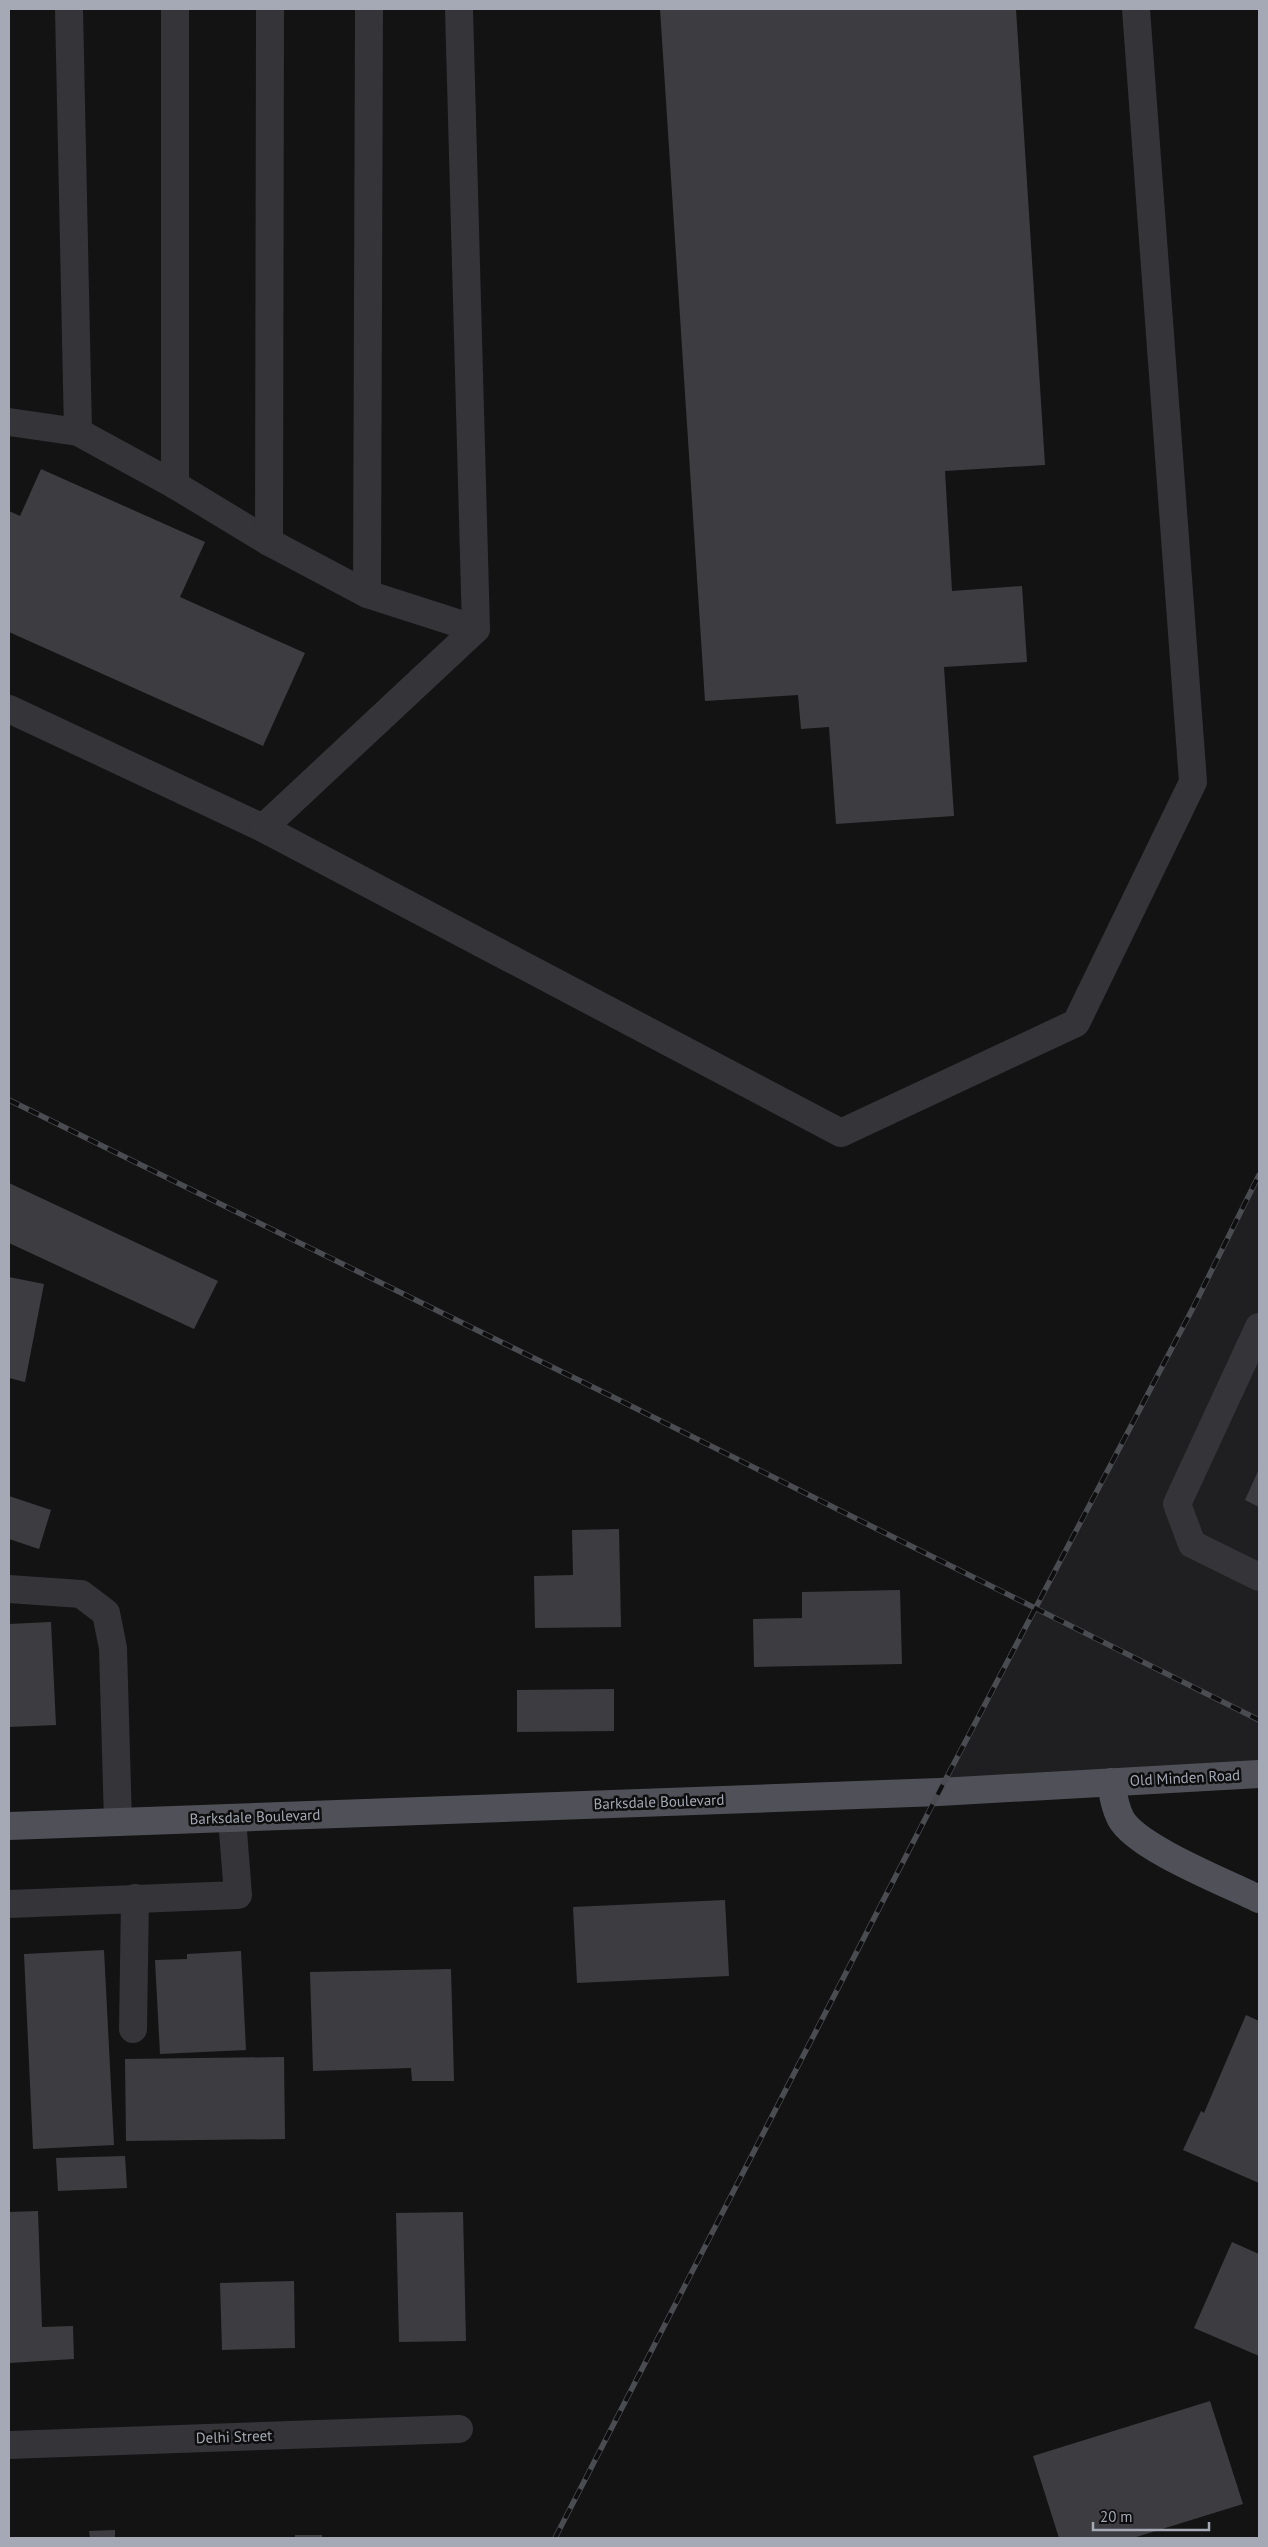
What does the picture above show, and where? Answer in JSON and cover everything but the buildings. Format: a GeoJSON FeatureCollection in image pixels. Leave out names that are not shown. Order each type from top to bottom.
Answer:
{"type":"FeatureCollection","features":[{"type":"Feature","properties":{"kind":"main road","name":"Old Minden Road"},"geometry":{"type":"LineString","coordinates":[[1111,1782],[1259,1774]]}},
{"type":"Feature","properties":{"kind":"main road","name":"Barksdale Boulevard"},"geometry":{"type":"LineString","coordinates":[[9,1826],[939,1792],[1111,1782]]}},
{"type":"Feature","properties":{"kind":"main road"},"geometry":{"type":"LineString","coordinates":[[1111,1782],[1116,1806],[1122,1821],[1135,1833],[1159,1850],[1259,1899]]}},
{"type":"Feature","properties":{"kind":"street"},"geometry":{"type":"LineString","coordinates":[[69,9],[78,432]]}},
{"type":"Feature","properties":{"kind":"street"},"geometry":{"type":"LineString","coordinates":[[175,9],[175,485]]}},
{"type":"Feature","properties":{"kind":"street"},"geometry":{"type":"LineString","coordinates":[[269,542],[270,9]]}},
{"type":"Feature","properties":{"kind":"street"},"geometry":{"type":"LineString","coordinates":[[367,594],[369,9]]}},
{"type":"Feature","properties":{"kind":"street"},"geometry":{"type":"LineString","coordinates":[[263,828],[476,629],[458,9]]}},
{"type":"Feature","properties":{"kind":"street"},"geometry":{"type":"LineString","coordinates":[[9,709],[263,828],[841,1133],[1076,1023],[1193,782],[1136,9]]}},
{"type":"Feature","properties":{"kind":"street"},"geometry":{"type":"LineString","coordinates":[[9,422],[78,432],[175,485],[269,542],[367,594],[476,629]]}},
{"type":"Feature","properties":{"kind":"street"},"geometry":{"type":"LineString","coordinates":[[1259,1327],[1177,1504],[1192,1544],[1259,1577]]}},
{"type":"Feature","properties":{"kind":"street"},"geometry":{"type":"LineString","coordinates":[[9,1589],[81,1594],[106,1613],[113,1648],[118,1822]]}},
{"type":"Feature","properties":{"kind":"street"},"geometry":{"type":"LineString","coordinates":[[9,1904],[238,1895],[232,1818]]}},
{"type":"Feature","properties":{"kind":"street"},"geometry":{"type":"LineString","coordinates":[[133,2029],[134,1898]]}},
{"type":"Feature","properties":{"kind":"street","name":"Delhi Street"},"geometry":{"type":"LineString","coordinates":[[9,2445],[459,2429]]}},
{"type":"Feature","properties":{"kind":"shaded area"},"geometry":{"type":"Polygon","coordinates":[[[1259,1175],[1259,1774],[939,1792],[1194,1306],[1259,1175]]]}},
{"type":"Feature","properties":{"kind":"railway"},"geometry":{"type":"LineString","coordinates":[[9,1100],[609,1395],[1259,1720]]}},
{"type":"Feature","properties":{"kind":"railway"},"geometry":{"type":"LineString","coordinates":[[555,2538],[939,1792],[1194,1306],[1259,1175]]}}]}
